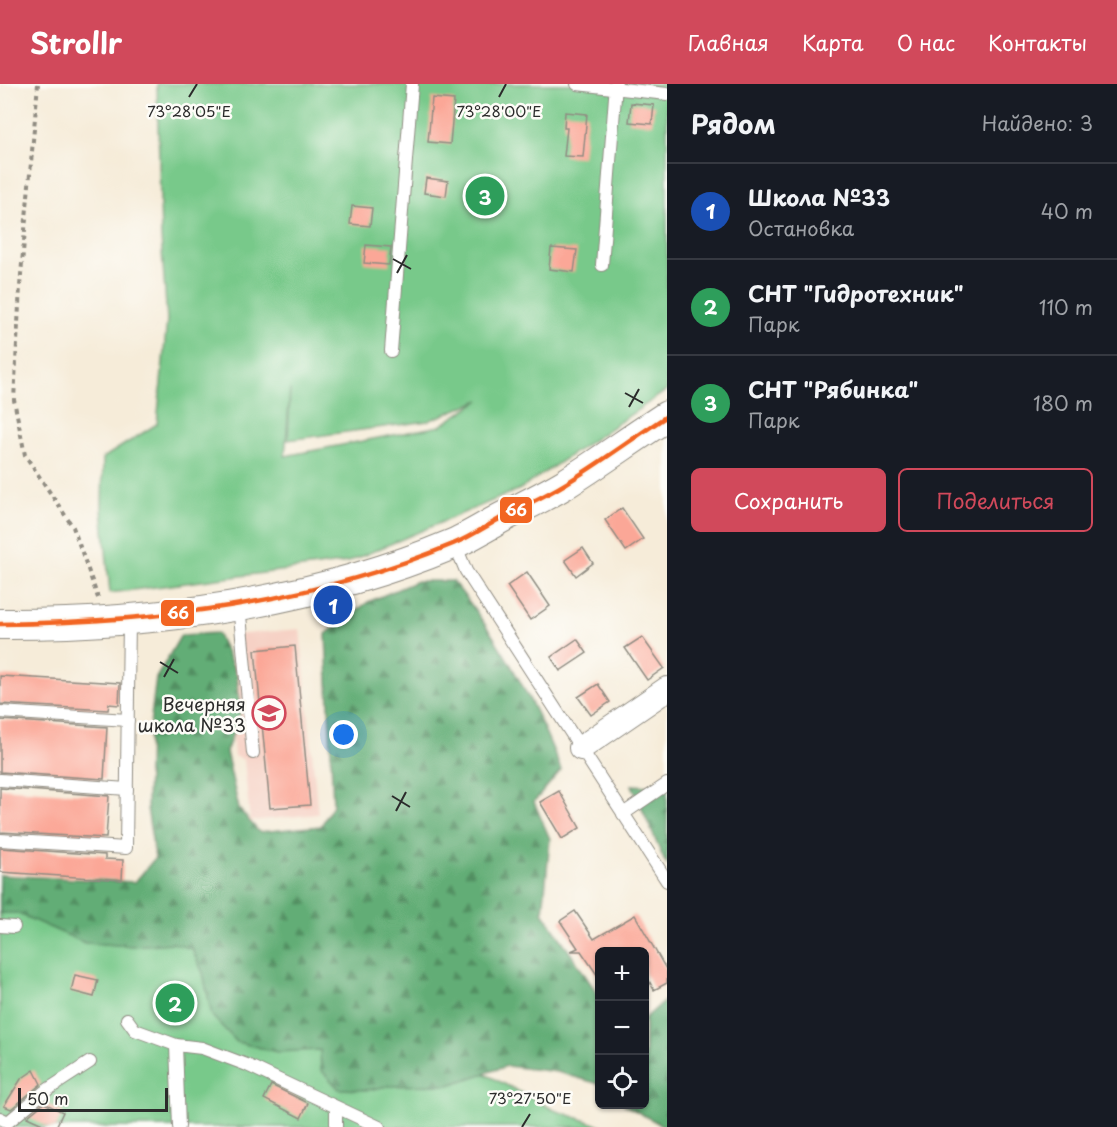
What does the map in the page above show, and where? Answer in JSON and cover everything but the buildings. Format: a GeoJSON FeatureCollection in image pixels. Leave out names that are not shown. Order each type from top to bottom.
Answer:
{"type":"FeatureCollection","features":[{"type":"Feature","properties":{"kind":"street"},"geometry":{"type":"LineString","coordinates":[[0,624],[61,625],[117,621],[239,605],[329,586],[377,572],[454,543],[564,484],[667,416]]}},
{"type":"Feature","properties":{"kind":"street"},"geometry":{"type":"LineString","coordinates":[[581,748],[667,689]]}},
{"type":"Feature","properties":{"kind":"lane"},"geometry":{"type":"LineString","coordinates":[[391,351],[412,84]]}},
{"type":"Feature","properties":{"kind":"lane"},"geometry":{"type":"LineString","coordinates":[[577,84],[615,86],[667,94]]}},
{"type":"Feature","properties":{"kind":"lane"},"geometry":{"type":"LineString","coordinates":[[602,265],[615,86]]}},
{"type":"Feature","properties":{"kind":"lane"},"geometry":{"type":"LineString","coordinates":[[454,543],[466,571],[667,881]]}},
{"type":"Feature","properties":{"kind":"lane"},"geometry":{"type":"LineString","coordinates":[[239,605],[253,753]]}},
{"type":"Feature","properties":{"kind":"lane"},"geometry":{"type":"LineString","coordinates":[[0,840],[126,848],[128,720],[117,621]]}},
{"type":"Feature","properties":{"kind":"lane"},"geometry":{"type":"LineString","coordinates":[[0,712],[128,720]]}},
{"type":"Feature","properties":{"kind":"lane"},"geometry":{"type":"LineString","coordinates":[[0,780],[127,789]]}},
{"type":"Feature","properties":{"kind":"lane"},"geometry":{"type":"LineString","coordinates":[[623,814],[667,784]]}},
{"type":"Feature","properties":{"kind":"lane"},"geometry":{"type":"LineString","coordinates":[[0,926],[15,927]]}},
{"type":"Feature","properties":{"kind":"lane"},"geometry":{"type":"LineString","coordinates":[[128,1019],[135,1030],[176,1045],[202,1048],[238,1062],[379,1127]]}},
{"type":"Feature","properties":{"kind":"lane"},"geometry":{"type":"LineString","coordinates":[[176,1045],[179,1127]]}},
{"type":"Feature","properties":{"kind":"lane"},"geometry":{"type":"LineString","coordinates":[[0,1118],[8,1122],[44,1092],[90,1062]]}},
{"type":"Feature","properties":{"kind":"lane"},"geometry":{"type":"LineString","coordinates":[[336,1108],[336,1127]]}},
{"type":"Feature","properties":{"kind":"path"},"geometry":{"type":"LineString","coordinates":[[38,84],[20,286],[14,400],[25,455],[74,527],[117,621]]}},
{"type":"Feature","properties":{"kind":"shaded area","name":"Вечерняя школа №33"},"geometry":{"type":"Polygon","coordinates":[[[300,629],[318,814],[250,821],[244,760],[234,756],[226,671],[235,662],[232,635],[300,629]]]}},
{"type":"Feature","properties":{"kind":"green space"},"geometry":{"type":"Polygon","coordinates":[[[157,84],[667,84],[667,390],[520,489],[348,562],[110,593],[102,508],[103,458],[157,424],[167,320],[161,237],[157,84]],[[290,389],[285,456],[440,426],[480,400],[428,421],[288,440],[290,389]]]}},
{"type":"Feature","properties":{"kind":"green space"},"geometry":{"type":"Polygon","coordinates":[[[417,581],[453,581],[500,647],[551,745],[561,770],[534,802],[550,839],[543,912],[595,990],[595,1083],[557,1072],[507,1066],[449,1085],[388,1086],[368,1090],[339,1089],[321,1070],[320,1050],[277,1052],[237,1042],[212,1016],[203,973],[192,949],[173,943],[133,946],[85,943],[17,913],[0,913],[0,875],[135,882],[155,858],[147,808],[149,732],[156,678],[181,635],[217,633],[237,675],[240,714],[226,752],[239,809],[259,832],[321,826],[333,805],[326,634],[368,602],[417,581]]]}},
{"type":"Feature","properties":{"kind":"green space"},"geometry":{"type":"Polygon","coordinates":[[[632,785],[667,787],[667,864],[664,860],[632,785]]]}},
{"type":"Feature","properties":{"kind":"green space"},"geometry":{"type":"Polygon","coordinates":[[[0,886],[146,896],[554,1110],[605,1127],[0,1127],[0,886]]]}},
{"type":"Feature","properties":{"kind":"green space"},"geometry":{"type":"Polygon","coordinates":[[[667,999],[667,1127],[632,1109],[649,1109],[649,1015],[667,999]]]}},
{"type":"Feature","properties":{"kind":"transit line","name":"66"},"geometry":{"type":"LineString","coordinates":[[0,624],[116,619],[230,606],[343,582],[399,565],[459,541],[557,489],[667,416]]}},
{"type":"Feature","properties":{"kind":"place","name":"СНТ \"Рябинка\""},"geometry":{"type":"Point","coordinates":[485,196]}},
{"type":"Feature","properties":{"kind":"place","name":"Школа №33"},"geometry":{"type":"Point","coordinates":[333,605]}},
{"type":"Feature","properties":{"kind":"place","name":"Вечерняя школа №33"},"geometry":{"type":"Point","coordinates":[269,713]}},
{"type":"Feature","properties":{"kind":"place","name":"СНТ \"Гидротехник\""},"geometry":{"type":"Point","coordinates":[175,1003]}}]}
